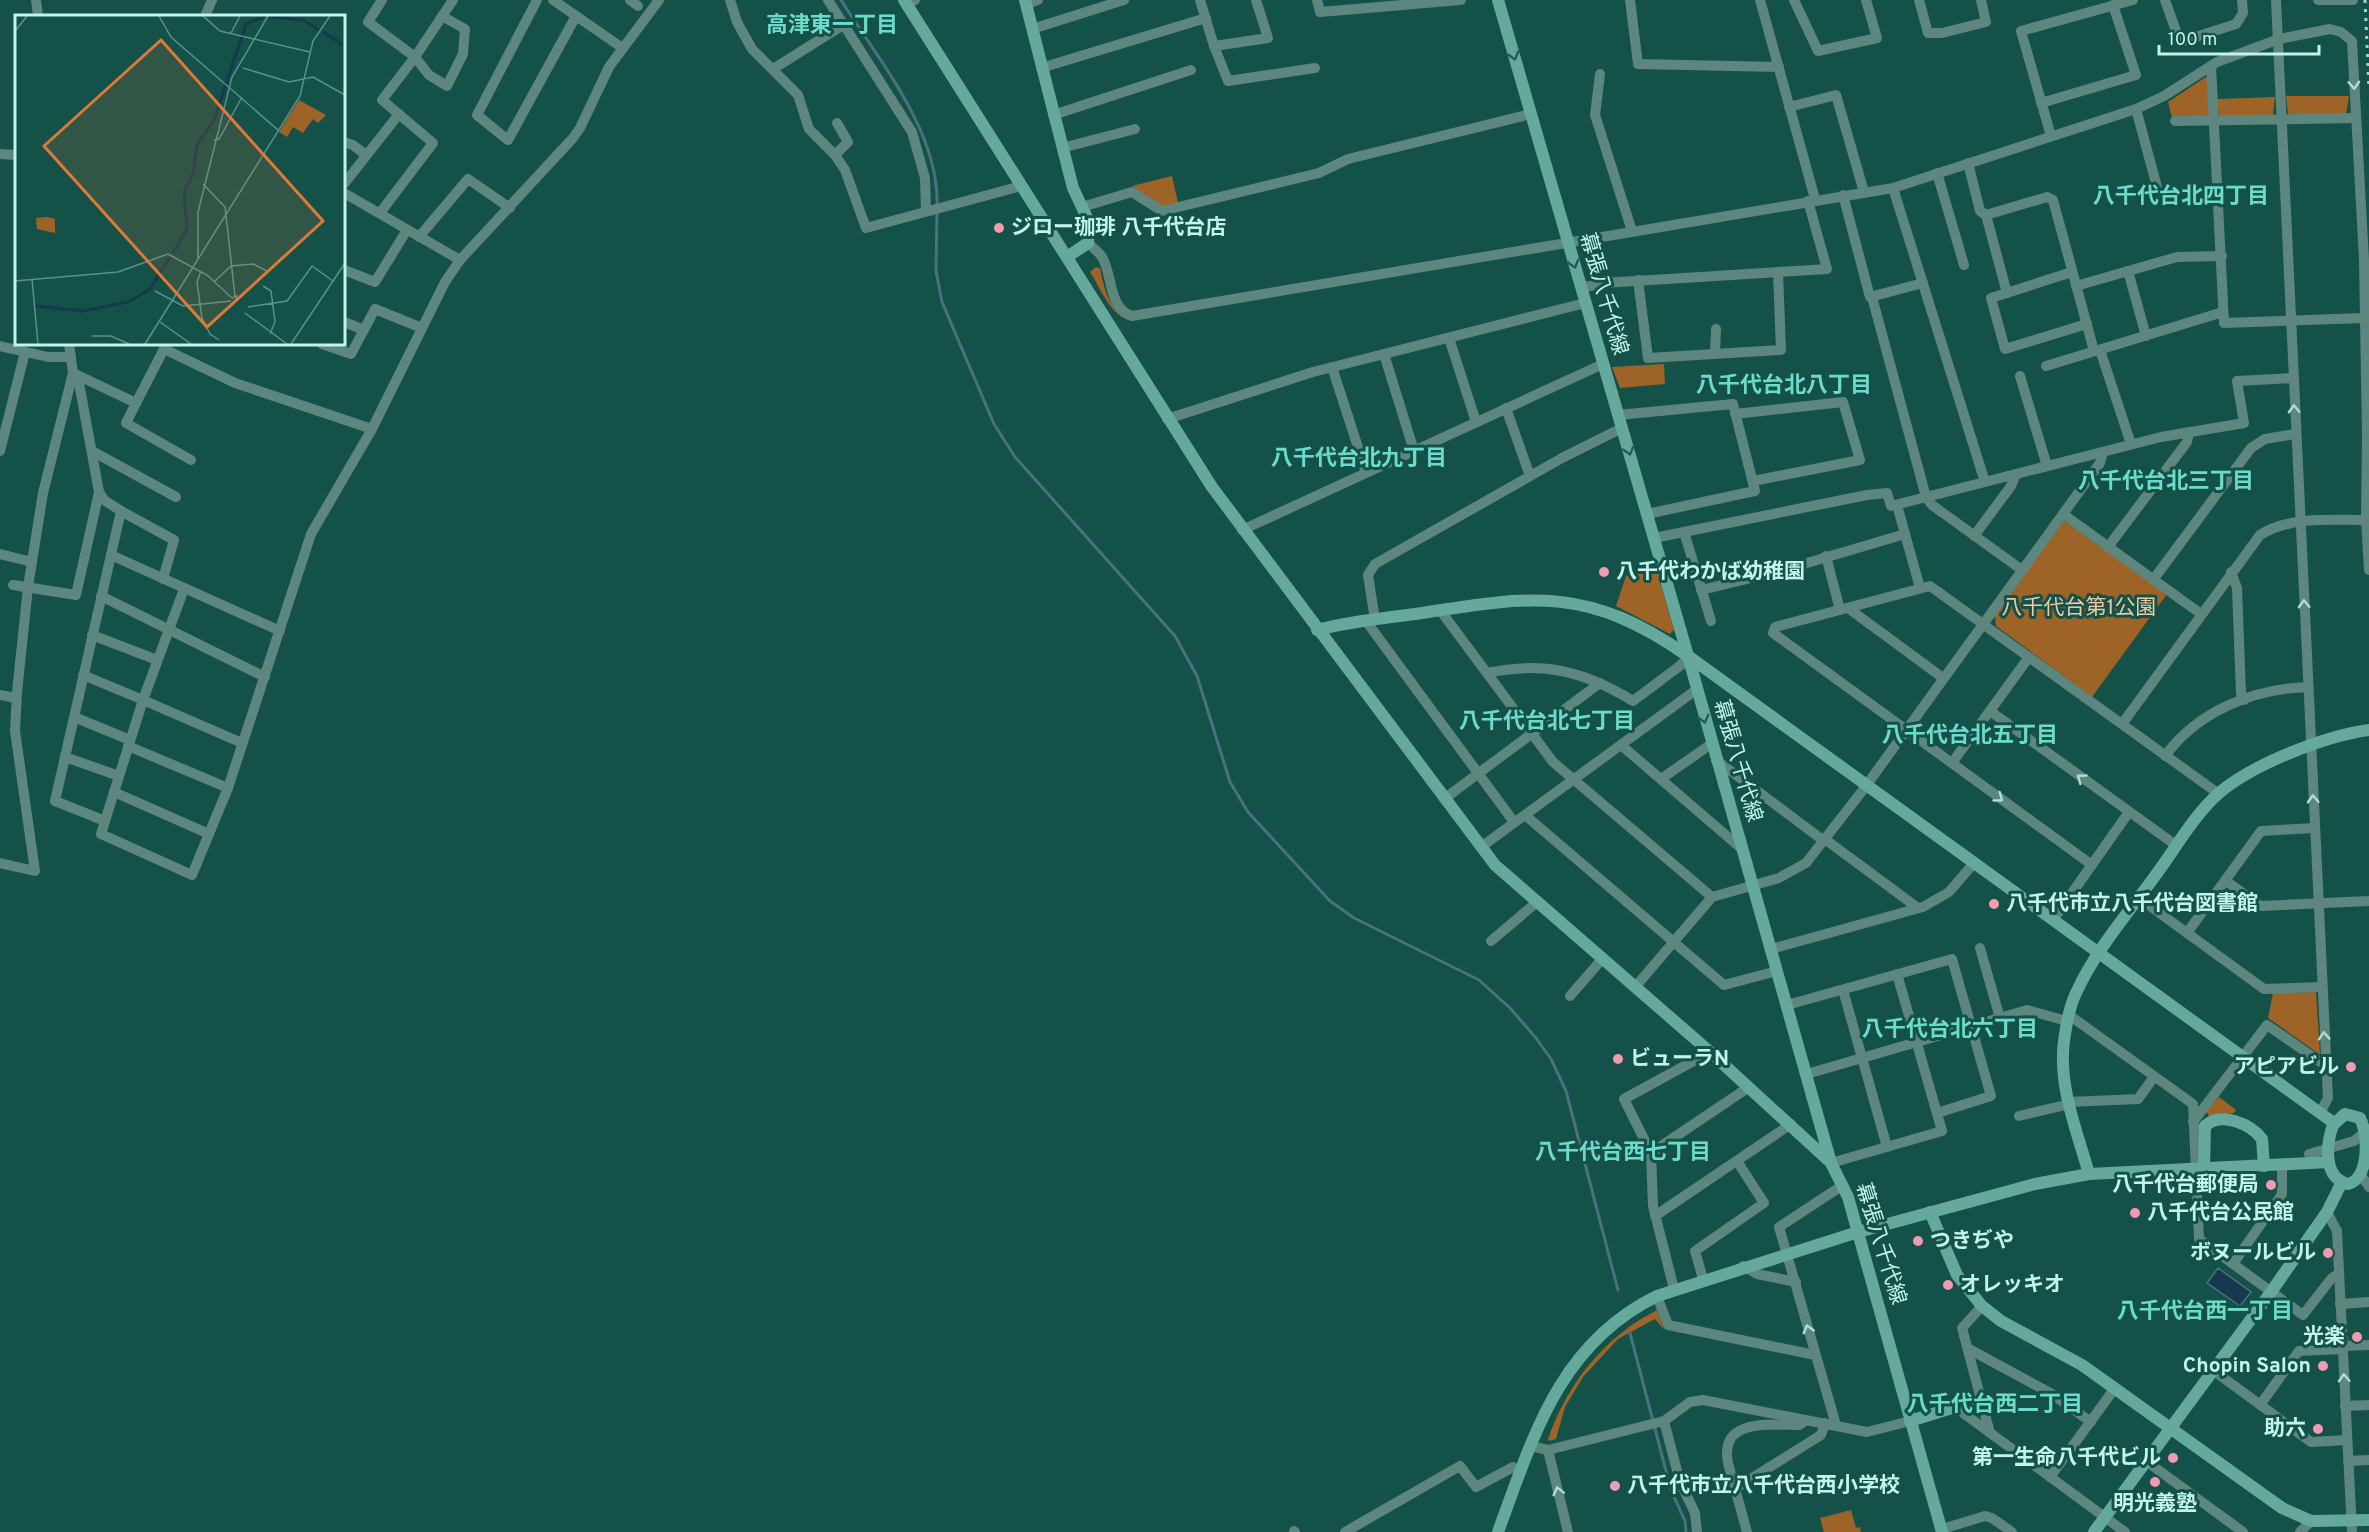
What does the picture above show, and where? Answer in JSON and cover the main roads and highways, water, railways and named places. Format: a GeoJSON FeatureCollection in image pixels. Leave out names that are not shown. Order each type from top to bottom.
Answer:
{"type":"FeatureCollection","features":[{"type":"Feature","properties":{"kind":"water"},"geometry":{"type":"Polygon","coordinates":[[[2218,1268],[2251,1292],[2240,1306],[2207,1283],[2218,1268]]]}},
{"type":"Feature","properties":{"kind":"waterway"},"geometry":{"type":"LineString","coordinates":[[841,0],[889,72],[918,124],[935,177],[937,205]]}},
{"type":"Feature","properties":{"kind":"waterway"},"geometry":{"type":"LineString","coordinates":[[937,212],[936,271],[942,302],[994,424],[1015,457],[1175,636],[1197,676],[1230,782],[1248,812],[1330,901],[1354,918],[1479,980],[1510,1008],[1551,1059],[1566,1091],[1618,1290]]}},
{"type":"Feature","properties":{"kind":"waterway"},"geometry":{"type":"LineString","coordinates":[[1630,1333],[1671,1490],[1685,1521],[1686,1532]]}},
{"type":"Feature","properties":{"kind":"railway"},"geometry":{"type":"LineString","coordinates":[[2365,0],[2369,90]]}},
{"type":"Feature","properties":{"kind":"place","name":"ジロー珈琲 八千代台店"},"geometry":{"type":"Point","coordinates":[999,228]}},
{"type":"Feature","properties":{"kind":"place","name":"八千代わかば幼稚園"},"geometry":{"type":"Point","coordinates":[1604,572]}},
{"type":"Feature","properties":{"kind":"place","name":"八千代市立八千代台図書館"},"geometry":{"type":"Point","coordinates":[1994,904]}},
{"type":"Feature","properties":{"kind":"place","name":"ビューラN"},"geometry":{"type":"Point","coordinates":[1618,1059]}},
{"type":"Feature","properties":{"kind":"place","name":"アピアビル"},"geometry":{"type":"Point","coordinates":[2351,1067]}},
{"type":"Feature","properties":{"kind":"place","name":"八千代台郵便局"},"geometry":{"type":"Point","coordinates":[2271,1185]}},
{"type":"Feature","properties":{"kind":"place","name":"八千代台公民館"},"geometry":{"type":"Point","coordinates":[2135,1213]}},
{"type":"Feature","properties":{"kind":"place","name":"つきぢや"},"geometry":{"type":"Point","coordinates":[1918,1241]}},
{"type":"Feature","properties":{"kind":"place","name":"ボヌールビル"},"geometry":{"type":"Point","coordinates":[2328,1253]}},
{"type":"Feature","properties":{"kind":"place","name":"オレッキオ"},"geometry":{"type":"Point","coordinates":[1948,1285]}},
{"type":"Feature","properties":{"kind":"place","name":"光楽"},"geometry":{"type":"Point","coordinates":[2357,1337]}},
{"type":"Feature","properties":{"kind":"place","name":"Chopin Salon"},"geometry":{"type":"Point","coordinates":[2323,1366]}},
{"type":"Feature","properties":{"kind":"place","name":"助六"},"geometry":{"type":"Point","coordinates":[2318,1429]}},
{"type":"Feature","properties":{"kind":"place","name":"第一生命八千代ビル"},"geometry":{"type":"Point","coordinates":[2173,1458]}},
{"type":"Feature","properties":{"kind":"place","name":"明光義塾"},"geometry":{"type":"Point","coordinates":[2155,1482]}},
{"type":"Feature","properties":{"kind":"place","name":"八千代市立八千代台西小学校"},"geometry":{"type":"Point","coordinates":[1615,1486]}},
{"type":"Feature","properties":{"kind":"district","name":"高津東一丁目"},"geometry":{"type":"Point","coordinates":[832,26]}},
{"type":"Feature","properties":{"kind":"district","name":"八千代台北四丁目"},"geometry":{"type":"Point","coordinates":[2181,197]}},
{"type":"Feature","properties":{"kind":"district","name":"八千代台北八丁目"},"geometry":{"type":"Point","coordinates":[1784,386]}},
{"type":"Feature","properties":{"kind":"district","name":"八千代台北九丁目"},"geometry":{"type":"Point","coordinates":[1359,459]}},
{"type":"Feature","properties":{"kind":"district","name":"八千代台北三丁目"},"geometry":{"type":"Point","coordinates":[2166,482]}},
{"type":"Feature","properties":{"kind":"district","name":"八千代台北七丁目"},"geometry":{"type":"Point","coordinates":[1547,722]}},
{"type":"Feature","properties":{"kind":"district","name":"八千代台北五丁目"},"geometry":{"type":"Point","coordinates":[1970,736]}},
{"type":"Feature","properties":{"kind":"district","name":"八千代台北六丁目"},"geometry":{"type":"Point","coordinates":[1950,1030]}},
{"type":"Feature","properties":{"kind":"district","name":"八千代台西七丁目"},"geometry":{"type":"Point","coordinates":[1623,1153]}},
{"type":"Feature","properties":{"kind":"district","name":"八千代台西一丁目"},"geometry":{"type":"Point","coordinates":[2205,1312]}},
{"type":"Feature","properties":{"kind":"district","name":"八千代台西二丁目"},"geometry":{"type":"Point","coordinates":[1995,1405]}},
{"type":"Feature","properties":{"kind":"park label","name":"八千代台第1公園"},"geometry":{"type":"Point","coordinates":[2079,608]}}]}
